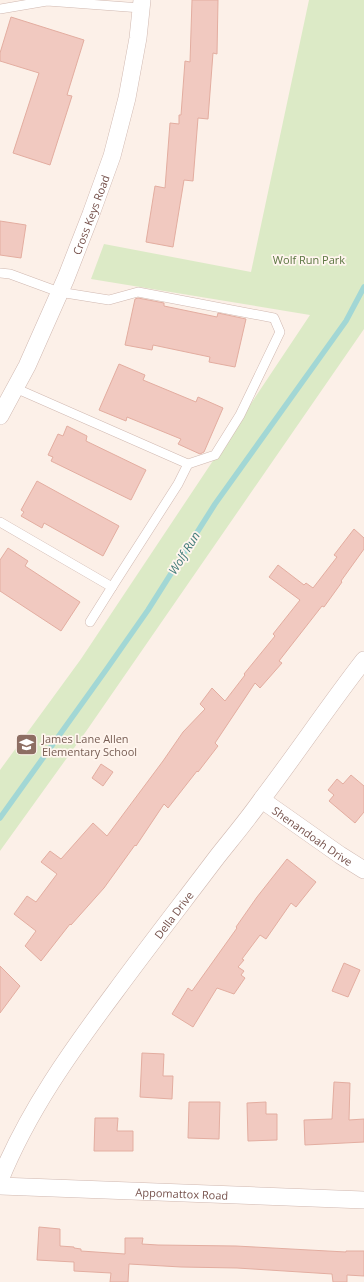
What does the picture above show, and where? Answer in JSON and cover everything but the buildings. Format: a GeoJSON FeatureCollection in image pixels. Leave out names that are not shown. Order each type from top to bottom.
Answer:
{"type":"FeatureCollection","features":[{"type":"Feature","properties":{"kind":"street","name":"Cross Keys Road"},"geometry":{"type":"LineString","coordinates":[[0,416],[27,366],[59,292],[91,214],[112,156],[127,98],[138,38],[141,4]]}},
{"type":"Feature","properties":{"kind":"street","name":"Della Drive"},"geometry":{"type":"LineString","coordinates":[[0,1180],[12,1151],[45,1091],[89,1026],[156,936],[262,800],[364,660]]}},
{"type":"Feature","properties":{"kind":"street","name":"Shenandoah Drive"},"geometry":{"type":"LineString","coordinates":[[262,800],[340,855],[364,870]]}},
{"type":"Feature","properties":{"kind":"street","name":"Appomattox Road"},"geometry":{"type":"LineString","coordinates":[[0,1186],[364,1200]]}},
{"type":"Feature","properties":{"kind":"lane"},"geometry":{"type":"LineString","coordinates":[[0,9],[47,1],[141,4]]}},
{"type":"Feature","properties":{"kind":"lane"},"geometry":{"type":"LineString","coordinates":[[0,273],[10,274],[59,292],[109,300],[138,292],[274,318],[280,332],[240,415],[215,455],[188,464],[15,388]]}},
{"type":"Feature","properties":{"kind":"lane"},"geometry":{"type":"LineString","coordinates":[[90,622],[178,484],[188,464]]}},
{"type":"Feature","properties":{"kind":"lane"},"geometry":{"type":"LineString","coordinates":[[0,522],[112,587]]}},
{"type":"Feature","properties":{"kind":"green space","name":"Wolf Run Park"},"geometry":{"type":"Polygon","coordinates":[[[309,0],[364,0],[364,329],[87,730],[0,851],[0,770],[81,659],[310,315],[91,279],[104,244],[251,272],[309,0]]]}},
{"type":"Feature","properties":{"kind":"waterway","name":"Wolf Run"},"geometry":{"type":"LineString","coordinates":[[0,818],[148,610],[215,504],[346,321],[364,287]]}},
{"type":"Feature","properties":{"kind":"place","name":"James Lane Allen Elementary School"},"geometry":{"type":"Point","coordinates":[27,744]}}]}
